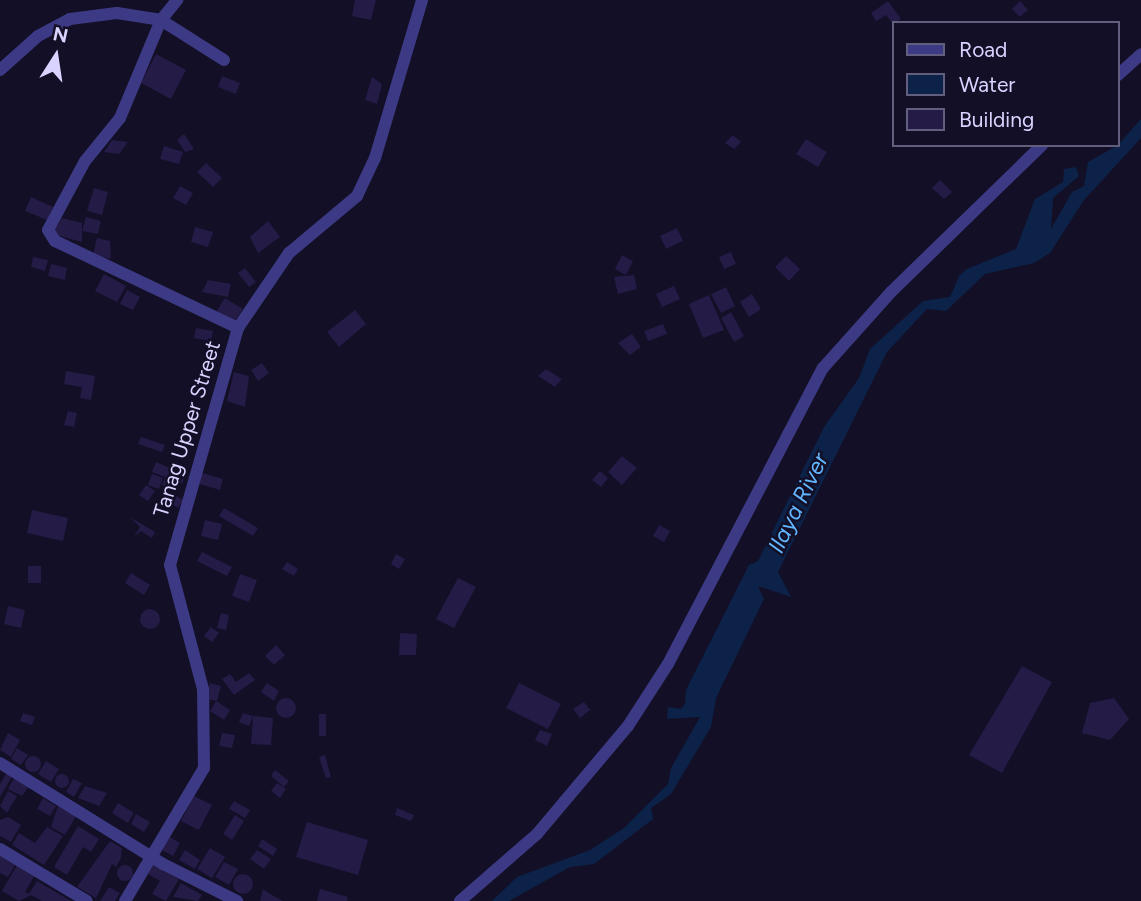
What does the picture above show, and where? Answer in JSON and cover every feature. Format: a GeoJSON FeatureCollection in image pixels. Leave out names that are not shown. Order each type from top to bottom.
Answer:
{"type":"FeatureCollection","features":[{"type":"Feature","properties":{"kind":"street"},"geometry":{"type":"LineString","coordinates":[[177,0],[161,20],[121,118],[85,161],[49,236],[238,328]]}},
{"type":"Feature","properties":{"kind":"street","name":"Tanag Upper Street"},"geometry":{"type":"LineString","coordinates":[[125,901],[204,768],[203,689],[170,565],[238,328],[289,253],[357,197],[375,158],[422,0]]}},
{"type":"Feature","properties":{"kind":"street"},"geometry":{"type":"LineString","coordinates":[[0,70],[38,36],[70,19],[117,13],[161,20],[224,60]]}},
{"type":"Feature","properties":{"kind":"street"},"geometry":{"type":"LineString","coordinates":[[1120,73],[1141,54]]}},
{"type":"Feature","properties":{"kind":"street"},"geometry":{"type":"LineString","coordinates":[[460,901],[537,834],[628,726],[668,664],[823,368],[891,292],[1040,147]]}},
{"type":"Feature","properties":{"kind":"street"},"geometry":{"type":"LineString","coordinates":[[0,763],[237,901]]}},
{"type":"Feature","properties":{"kind":"street"},"geometry":{"type":"LineString","coordinates":[[0,849],[87,901]]}},
{"type":"Feature","properties":{"kind":"water","name":"Ilaya River"},"geometry":{"type":"Polygon","coordinates":[[[1141,119],[1141,138],[1084,200],[1050,253],[1034,263],[985,274],[946,311],[927,309],[887,352],[778,572],[791,597],[758,586],[764,599],[716,698],[711,727],[671,794],[651,808],[653,819],[594,864],[570,867],[509,901],[492,901],[517,877],[590,850],[624,828],[668,784],[671,768],[700,717],[667,719],[668,707],[681,709],[685,704],[686,690],[749,565],[758,561],[824,427],[859,378],[870,349],[923,301],[950,297],[959,276],[967,269],[1016,249],[1035,199],[1063,182],[1064,169],[1076,167],[1079,176],[1053,198],[1051,229],[1072,192],[1084,186],[1088,162],[1114,147],[1120,147],[1120,143],[1141,119]]]}},
{"type":"Feature","properties":{"kind":"building"},"geometry":{"type":"Polygon","coordinates":[[[355,0],[376,0],[371,20],[352,16],[355,0]]]}},
{"type":"Feature","properties":{"kind":"building"},"geometry":{"type":"Polygon","coordinates":[[[888,1],[901,19],[892,23],[886,15],[876,21],[871,13],[888,1]]]}},
{"type":"Feature","properties":{"kind":"building"},"geometry":{"type":"Polygon","coordinates":[[[1020,1],[1028,10],[1020,17],[1012,9],[1020,1]]]}},
{"type":"Feature","properties":{"kind":"building"},"geometry":{"type":"Polygon","coordinates":[[[156,54],[186,70],[171,99],[141,83],[156,54]]]}},
{"type":"Feature","properties":{"kind":"building"},"geometry":{"type":"Polygon","coordinates":[[[222,76],[240,83],[236,94],[218,87],[222,76]]]}},
{"type":"Feature","properties":{"kind":"building"},"geometry":{"type":"Polygon","coordinates":[[[372,77],[382,84],[377,104],[365,100],[372,77]]]}},
{"type":"Feature","properties":{"kind":"building"},"geometry":{"type":"Polygon","coordinates":[[[184,134],[194,149],[185,152],[177,140],[184,134]]]}},
{"type":"Feature","properties":{"kind":"building"},"geometry":{"type":"Polygon","coordinates":[[[733,135],[741,142],[734,149],[725,143],[733,135]]]}},
{"type":"Feature","properties":{"kind":"building"},"geometry":{"type":"Polygon","coordinates":[[[806,139],[827,152],[818,167],[796,154],[806,139]]]}},
{"type":"Feature","properties":{"kind":"building"},"geometry":{"type":"Polygon","coordinates":[[[112,140],[128,142],[119,154],[104,152],[112,140]]]}},
{"type":"Feature","properties":{"kind":"building"},"geometry":{"type":"Polygon","coordinates":[[[164,146],[183,152],[179,164],[160,159],[164,146]]]}},
{"type":"Feature","properties":{"kind":"building"},"geometry":{"type":"Polygon","coordinates":[[[206,163],[222,178],[213,187],[197,172],[206,163]]]}},
{"type":"Feature","properties":{"kind":"building"},"geometry":{"type":"Polygon","coordinates":[[[940,180],[952,192],[944,199],[932,188],[940,180]]]}},
{"type":"Feature","properties":{"kind":"building"},"geometry":{"type":"Polygon","coordinates":[[[180,186],[193,193],[186,205],[173,198],[180,186]]]}},
{"type":"Feature","properties":{"kind":"building"},"geometry":{"type":"Polygon","coordinates":[[[94,188],[108,192],[102,215],[87,211],[94,188]]]}},
{"type":"Feature","properties":{"kind":"building"},"geometry":{"type":"Polygon","coordinates":[[[31,197],[53,207],[47,220],[25,211],[31,197]]]}},
{"type":"Feature","properties":{"kind":"building"},"geometry":{"type":"Polygon","coordinates":[[[86,217],[101,221],[98,234],[82,231],[86,217]]]}},
{"type":"Feature","properties":{"kind":"building"},"geometry":{"type":"Polygon","coordinates":[[[62,218],[82,223],[82,242],[52,234],[62,218]]]}},
{"type":"Feature","properties":{"kind":"building"},"geometry":{"type":"Polygon","coordinates":[[[268,221],[280,237],[258,253],[250,237],[268,221]]]}},
{"type":"Feature","properties":{"kind":"building"},"geometry":{"type":"Polygon","coordinates":[[[195,227],[213,232],[208,247],[191,242],[195,227]]]}},
{"type":"Feature","properties":{"kind":"building"},"geometry":{"type":"Polygon","coordinates":[[[677,228],[683,241],[666,249],[660,236],[677,228]]]}},
{"type":"Feature","properties":{"kind":"building"},"geometry":{"type":"Polygon","coordinates":[[[97,238],[110,241],[111,259],[93,255],[97,238]]]}},
{"type":"Feature","properties":{"kind":"building"},"geometry":{"type":"Polygon","coordinates":[[[731,252],[736,264],[724,269],[719,257],[731,252]]]}},
{"type":"Feature","properties":{"kind":"building"},"geometry":{"type":"Polygon","coordinates":[[[622,255],[633,261],[626,275],[615,269],[622,255]]]}},
{"type":"Feature","properties":{"kind":"building"},"geometry":{"type":"Polygon","coordinates":[[[786,256],[800,269],[789,281],[775,267],[786,256]]]}},
{"type":"Feature","properties":{"kind":"building"},"geometry":{"type":"Polygon","coordinates":[[[33,257],[48,260],[45,271],[31,267],[33,257]]]}},
{"type":"Feature","properties":{"kind":"building"},"geometry":{"type":"Polygon","coordinates":[[[51,264],[67,268],[65,280],[48,276],[51,264]]]}},
{"type":"Feature","properties":{"kind":"building"},"geometry":{"type":"Polygon","coordinates":[[[245,268],[256,282],[249,287],[238,273],[245,268]]]}},
{"type":"Feature","properties":{"kind":"building"},"geometry":{"type":"Polygon","coordinates":[[[104,274],[126,286],[117,302],[95,291],[104,274]]]}},
{"type":"Feature","properties":{"kind":"building"},"geometry":{"type":"Polygon","coordinates":[[[634,275],[637,289],[618,294],[614,277],[634,275]]]}},
{"type":"Feature","properties":{"kind":"building"},"geometry":{"type":"Polygon","coordinates":[[[208,280],[231,284],[228,297],[202,292],[208,280]]]}},
{"type":"Feature","properties":{"kind":"building"},"geometry":{"type":"Polygon","coordinates":[[[674,286],[680,299],[662,307],[656,294],[674,286]]]}},
{"type":"Feature","properties":{"kind":"building"},"geometry":{"type":"Polygon","coordinates":[[[726,287],[735,306],[721,313],[711,294],[726,287]]]}},
{"type":"Feature","properties":{"kind":"building"},"geometry":{"type":"Polygon","coordinates":[[[127,290],[140,297],[133,310],[120,304],[127,290]]]}},
{"type":"Feature","properties":{"kind":"building"},"geometry":{"type":"Polygon","coordinates":[[[752,294],[761,309],[749,317],[740,302],[752,294]]]}},
{"type":"Feature","properties":{"kind":"building"},"geometry":{"type":"Polygon","coordinates":[[[709,295],[724,330],[703,338],[689,304],[709,295]]]}},
{"type":"Feature","properties":{"kind":"building"},"geometry":{"type":"Polygon","coordinates":[[[225,298],[243,309],[233,324],[216,312],[225,298]]]}},
{"type":"Feature","properties":{"kind":"building"},"geometry":{"type":"Polygon","coordinates":[[[355,310],[366,324],[339,347],[327,332],[355,310]]]}},
{"type":"Feature","properties":{"kind":"building"},"geometry":{"type":"Polygon","coordinates":[[[731,312],[744,336],[734,342],[721,318],[731,312]]]}},
{"type":"Feature","properties":{"kind":"building"},"geometry":{"type":"Polygon","coordinates":[[[663,324],[667,334],[648,341],[644,331],[663,324]]]}},
{"type":"Feature","properties":{"kind":"building"},"geometry":{"type":"Polygon","coordinates":[[[196,328],[213,331],[211,341],[194,338],[196,328]]]}},
{"type":"Feature","properties":{"kind":"building"},"geometry":{"type":"Polygon","coordinates":[[[632,334],[641,347],[630,355],[618,343],[632,334]]]}},
{"type":"Feature","properties":{"kind":"building"},"geometry":{"type":"Polygon","coordinates":[[[262,363],[269,373],[258,381],[251,370],[262,363]]]}},
{"type":"Feature","properties":{"kind":"building"},"geometry":{"type":"Polygon","coordinates":[[[546,369],[562,379],[555,387],[538,376],[546,369]]]}},
{"type":"Feature","properties":{"kind":"building"},"geometry":{"type":"Polygon","coordinates":[[[66,371],[95,376],[91,400],[80,398],[82,387],[64,384],[66,371]]]}},
{"type":"Feature","properties":{"kind":"building"},"geometry":{"type":"Polygon","coordinates":[[[234,372],[249,376],[245,407],[227,401],[234,372]]]}},
{"type":"Feature","properties":{"kind":"building"},"geometry":{"type":"Polygon","coordinates":[[[68,411],[77,413],[74,427],[64,425],[68,411]]]}},
{"type":"Feature","properties":{"kind":"building"},"geometry":{"type":"Polygon","coordinates":[[[141,437],[165,445],[162,452],[138,444],[141,437]]]}},
{"type":"Feature","properties":{"kind":"building"},"geometry":{"type":"Polygon","coordinates":[[[622,456],[637,468],[622,485],[608,472],[622,456]]]}},
{"type":"Feature","properties":{"kind":"building"},"geometry":{"type":"Polygon","coordinates":[[[156,462],[186,475],[182,484],[174,481],[171,489],[162,485],[165,477],[152,472],[156,462]]]}},
{"type":"Feature","properties":{"kind":"building"},"geometry":{"type":"Polygon","coordinates":[[[600,471],[608,478],[601,487],[592,480],[600,471]]]}},
{"type":"Feature","properties":{"kind":"building"},"geometry":{"type":"Polygon","coordinates":[[[199,472],[223,479],[220,490],[196,483],[199,472]]]}},
{"type":"Feature","properties":{"kind":"building"},"geometry":{"type":"Polygon","coordinates":[[[152,474],[163,478],[159,489],[148,485],[152,474]]]}},
{"type":"Feature","properties":{"kind":"building"},"geometry":{"type":"Polygon","coordinates":[[[146,485],[155,491],[148,501],[139,495],[146,485]]]}},
{"type":"Feature","properties":{"kind":"building"},"geometry":{"type":"Polygon","coordinates":[[[168,491],[183,500],[178,508],[163,499],[168,491]]]}},
{"type":"Feature","properties":{"kind":"building"},"geometry":{"type":"Polygon","coordinates":[[[224,508],[258,528],[253,536],[219,516],[224,508]]]}},
{"type":"Feature","properties":{"kind":"building"},"geometry":{"type":"Polygon","coordinates":[[[32,510],[68,518],[63,541],[27,533],[32,510]]]}},
{"type":"Feature","properties":{"kind":"building"},"geometry":{"type":"Polygon","coordinates":[[[130,517],[155,532],[152,538],[141,531],[134,537],[140,527],[130,517]]]}},
{"type":"Feature","properties":{"kind":"building"},"geometry":{"type":"Polygon","coordinates":[[[205,520],[222,524],[218,540],[201,536],[205,520]]]}},
{"type":"Feature","properties":{"kind":"building"},"geometry":{"type":"Polygon","coordinates":[[[659,525],[670,531],[664,542],[653,536],[659,525]]]}},
{"type":"Feature","properties":{"kind":"building"},"geometry":{"type":"Polygon","coordinates":[[[202,552],[232,567],[227,576],[197,561],[202,552]]]}},
{"type":"Feature","properties":{"kind":"building"},"geometry":{"type":"Polygon","coordinates":[[[396,554],[405,559],[399,569],[391,564],[396,554]]]}},
{"type":"Feature","properties":{"kind":"building"},"geometry":{"type":"Polygon","coordinates":[[[287,562],[298,569],[294,576],[282,569],[287,562]]]}},
{"type":"Feature","properties":{"kind":"building"},"geometry":{"type":"Polygon","coordinates":[[[28,566],[41,566],[41,583],[28,583],[28,566]]]}},
{"type":"Feature","properties":{"kind":"building"},"geometry":{"type":"Polygon","coordinates":[[[131,573],[150,585],[144,595],[125,583],[131,573]]]}},
{"type":"Feature","properties":{"kind":"building"},"geometry":{"type":"Polygon","coordinates":[[[240,574],[257,580],[249,602],[232,596],[240,574]]]}},
{"type":"Feature","properties":{"kind":"building"},"geometry":{"type":"Polygon","coordinates":[[[458,578],[476,587],[454,628],[436,619],[458,578]]]}},
{"type":"Feature","properties":{"kind":"building"},"geometry":{"type":"Polygon","coordinates":[[[8,606],[25,610],[21,628],[4,624],[8,606]]]}},
{"type":"Feature","properties":{"kind":"building"},"geometry":{"type":"Polygon","coordinates":[[[146,609],[154,609],[160,619],[154,629],[146,629],[140,623],[140,615],[146,609]]]}},
{"type":"Feature","properties":{"kind":"building"},"geometry":{"type":"Polygon","coordinates":[[[221,613],[229,615],[226,630],[217,628],[221,613]]]}},
{"type":"Feature","properties":{"kind":"building"},"geometry":{"type":"Polygon","coordinates":[[[211,627],[219,633],[212,642],[204,636],[211,627]]]}},
{"type":"Feature","properties":{"kind":"building"},"geometry":{"type":"Polygon","coordinates":[[[400,633],[417,634],[416,655],[399,655],[400,633]]]}},
{"type":"Feature","properties":{"kind":"building"},"geometry":{"type":"Polygon","coordinates":[[[276,645],[285,655],[274,665],[265,656],[276,645]]]}},
{"type":"Feature","properties":{"kind":"building"},"geometry":{"type":"Polygon","coordinates":[[[1022,666],[1052,682],[1002,773],[969,755],[1022,666]]]}},
{"type":"Feature","properties":{"kind":"building"},"geometry":{"type":"Polygon","coordinates":[[[249,673],[255,680],[234,695],[222,679],[230,674],[236,682],[249,673]]]}},
{"type":"Feature","properties":{"kind":"building"},"geometry":{"type":"Polygon","coordinates":[[[210,683],[221,686],[217,701],[206,699],[210,683]]]}},
{"type":"Feature","properties":{"kind":"building"},"geometry":{"type":"Polygon","coordinates":[[[267,683],[279,691],[274,701],[261,692],[267,683]]]}},
{"type":"Feature","properties":{"kind":"building"},"geometry":{"type":"Polygon","coordinates":[[[519,683],[561,704],[548,729],[506,708],[519,683]]]}},
{"type":"Feature","properties":{"kind":"building"},"geometry":{"type":"Polygon","coordinates":[[[286,698],[293,701],[296,708],[293,715],[286,718],[279,715],[276,708],[279,701],[286,698]]]}},
{"type":"Feature","properties":{"kind":"building"},"geometry":{"type":"Polygon","coordinates":[[[1114,698],[1129,719],[1110,740],[1082,733],[1090,703],[1114,698]]]}},
{"type":"Feature","properties":{"kind":"building"},"geometry":{"type":"Polygon","coordinates":[[[216,701],[230,710],[224,720],[210,711],[216,701]]]}},
{"type":"Feature","properties":{"kind":"building"},"geometry":{"type":"Polygon","coordinates":[[[584,702],[590,710],[580,718],[573,709],[584,702]]]}},
{"type":"Feature","properties":{"kind":"building"},"geometry":{"type":"Polygon","coordinates":[[[23,713],[35,717],[32,725],[20,721],[23,713]]]}},
{"type":"Feature","properties":{"kind":"building"},"geometry":{"type":"Polygon","coordinates":[[[243,713],[253,716],[249,726],[239,722],[243,713]]]}},
{"type":"Feature","properties":{"kind":"building"},"geometry":{"type":"Polygon","coordinates":[[[319,714],[326,714],[326,736],[319,736],[319,714]]]}},
{"type":"Feature","properties":{"kind":"building"},"geometry":{"type":"Polygon","coordinates":[[[253,716],[273,718],[271,745],[251,744],[253,716]]]}},
{"type":"Feature","properties":{"kind":"building"},"geometry":{"type":"Polygon","coordinates":[[[540,730],[552,734],[547,746],[535,740],[540,730]]]}},
{"type":"Feature","properties":{"kind":"building"},"geometry":{"type":"Polygon","coordinates":[[[8,733],[20,740],[11,757],[0,750],[8,733]]]}},
{"type":"Feature","properties":{"kind":"building"},"geometry":{"type":"Polygon","coordinates":[[[222,733],[235,735],[232,748],[219,746],[222,733]]]}},
{"type":"Feature","properties":{"kind":"building"},"geometry":{"type":"Polygon","coordinates":[[[17,748],[28,755],[21,765],[11,759],[17,748]]]}},
{"type":"Feature","properties":{"kind":"building"},"geometry":{"type":"Polygon","coordinates":[[[325,755],[331,777],[326,778],[319,757],[325,755]]]}},
{"type":"Feature","properties":{"kind":"building"},"geometry":{"type":"Polygon","coordinates":[[[33,756],[39,758],[39,770],[33,772],[27,770],[25,764],[27,758],[33,756]]]}},
{"type":"Feature","properties":{"kind":"building"},"geometry":{"type":"Polygon","coordinates":[[[46,761],[59,769],[51,782],[38,774],[46,761]]]}},
{"type":"Feature","properties":{"kind":"building"},"geometry":{"type":"Polygon","coordinates":[[[275,770],[289,781],[284,787],[271,776],[275,770]]]}},
{"type":"Feature","properties":{"kind":"building"},"geometry":{"type":"Polygon","coordinates":[[[8,771],[13,775],[0,797],[0,784],[8,771]]]}},
{"type":"Feature","properties":{"kind":"building"},"geometry":{"type":"Polygon","coordinates":[[[59,774],[65,774],[69,781],[65,788],[59,788],[55,784],[55,778],[59,774]]]}},
{"type":"Feature","properties":{"kind":"building"},"geometry":{"type":"Polygon","coordinates":[[[15,776],[29,786],[22,796],[8,789],[15,776]]]}},
{"type":"Feature","properties":{"kind":"building"},"geometry":{"type":"Polygon","coordinates":[[[73,779],[82,783],[74,797],[66,792],[73,779]]]}},
{"type":"Feature","properties":{"kind":"building"},"geometry":{"type":"Polygon","coordinates":[[[277,783],[286,789],[280,798],[271,791],[277,783]]]}},
{"type":"Feature","properties":{"kind":"building"},"geometry":{"type":"Polygon","coordinates":[[[85,786],[107,793],[99,806],[78,798],[85,786]]]}},
{"type":"Feature","properties":{"kind":"building"},"geometry":{"type":"Polygon","coordinates":[[[8,791],[17,796],[7,813],[0,806],[8,791]]]}},
{"type":"Feature","properties":{"kind":"building"},"geometry":{"type":"Polygon","coordinates":[[[194,796],[212,805],[199,830],[181,821],[194,796]]]}},
{"type":"Feature","properties":{"kind":"building"},"geometry":{"type":"Polygon","coordinates":[[[43,798],[56,806],[50,816],[37,809],[43,798]]]}},
{"type":"Feature","properties":{"kind":"building"},"geometry":{"type":"Polygon","coordinates":[[[234,801],[250,810],[245,818],[229,809],[234,801]]]}},
{"type":"Feature","properties":{"kind":"building"},"geometry":{"type":"Polygon","coordinates":[[[118,803],[134,813],[128,823],[112,813],[118,803]]]}},
{"type":"Feature","properties":{"kind":"building"},"geometry":{"type":"Polygon","coordinates":[[[58,806],[76,816],[65,835],[51,827],[58,806]]]}},
{"type":"Feature","properties":{"kind":"building"},"geometry":{"type":"Polygon","coordinates":[[[397,808],[414,815],[411,821],[395,815],[397,808]]]}},
{"type":"Feature","properties":{"kind":"building"},"geometry":{"type":"Polygon","coordinates":[[[136,814],[150,822],[144,832],[131,824],[136,814]]]}},
{"type":"Feature","properties":{"kind":"building"},"geometry":{"type":"Polygon","coordinates":[[[235,815],[244,821],[232,840],[223,834],[235,815]]]}},
{"type":"Feature","properties":{"kind":"building"},"geometry":{"type":"Polygon","coordinates":[[[8,817],[21,825],[11,842],[0,836],[0,820],[8,817]]]}},
{"type":"Feature","properties":{"kind":"building"},"geometry":{"type":"Polygon","coordinates":[[[307,822],[368,840],[358,875],[296,857],[307,822]]]}},
{"type":"Feature","properties":{"kind":"building"},"geometry":{"type":"Polygon","coordinates":[[[78,826],[99,839],[91,852],[83,847],[67,875],[54,867],[78,826]]]}},
{"type":"Feature","properties":{"kind":"building"},"geometry":{"type":"Polygon","coordinates":[[[47,827],[63,836],[44,865],[12,845],[19,833],[35,843],[47,827]]]}},
{"type":"Feature","properties":{"kind":"building"},"geometry":{"type":"Polygon","coordinates":[[[168,836],[180,843],[173,856],[160,849],[168,836]]]}},
{"type":"Feature","properties":{"kind":"building"},"geometry":{"type":"Polygon","coordinates":[[[262,839],[277,849],[273,856],[258,846],[262,839]]]}},
{"type":"Feature","properties":{"kind":"building"},"geometry":{"type":"Polygon","coordinates":[[[110,841],[122,848],[121,858],[116,867],[112,864],[96,898],[77,887],[110,841]]]}},
{"type":"Feature","properties":{"kind":"building"},"geometry":{"type":"Polygon","coordinates":[[[210,848],[225,857],[212,878],[197,869],[210,848]]]}},
{"type":"Feature","properties":{"kind":"building"},"geometry":{"type":"Polygon","coordinates":[[[185,850],[200,860],[195,869],[179,860],[185,850]]]}},
{"type":"Feature","properties":{"kind":"building"},"geometry":{"type":"Polygon","coordinates":[[[257,850],[271,859],[264,869],[250,859],[257,850]]]}},
{"type":"Feature","properties":{"kind":"building"},"geometry":{"type":"Polygon","coordinates":[[[0,856],[15,865],[8,877],[0,873],[0,856]]]}},
{"type":"Feature","properties":{"kind":"building"},"geometry":{"type":"Polygon","coordinates":[[[224,862],[238,869],[229,885],[215,877],[224,862]]]}},
{"type":"Feature","properties":{"kind":"building"},"geometry":{"type":"Polygon","coordinates":[[[17,865],[35,875],[25,892],[29,894],[37,881],[71,901],[42,901],[31,895],[19,901],[2,891],[17,865]]]}},
{"type":"Feature","properties":{"kind":"building"},"geometry":{"type":"Polygon","coordinates":[[[122,865],[128,865],[133,873],[131,879],[122,881],[117,876],[117,870],[122,865]]]}},
{"type":"Feature","properties":{"kind":"building"},"geometry":{"type":"Polygon","coordinates":[[[153,865],[179,879],[166,901],[152,894],[160,881],[148,874],[153,865]]]}},
{"type":"Feature","properties":{"kind":"building"},"geometry":{"type":"Polygon","coordinates":[[[243,874],[250,877],[253,884],[250,891],[243,894],[236,891],[233,884],[236,877],[243,874]]]}},
{"type":"Feature","properties":{"kind":"building"},"geometry":{"type":"Polygon","coordinates":[[[181,883],[202,895],[198,901],[173,897],[181,883]]]}},
{"type":"Feature","properties":{"kind":"building"},"geometry":{"type":"Polygon","coordinates":[[[109,887],[120,893],[115,901],[100,901],[109,887]]]}},
{"type":"Feature","properties":{"kind":"building"},"geometry":{"type":"Polygon","coordinates":[[[263,889],[272,895],[283,901],[260,901],[263,889]]]}},
{"type":"Feature","properties":{"kind":"building"},"geometry":{"type":"Polygon","coordinates":[[[320,889],[348,897],[347,901],[317,901],[320,889]]]}}]}
